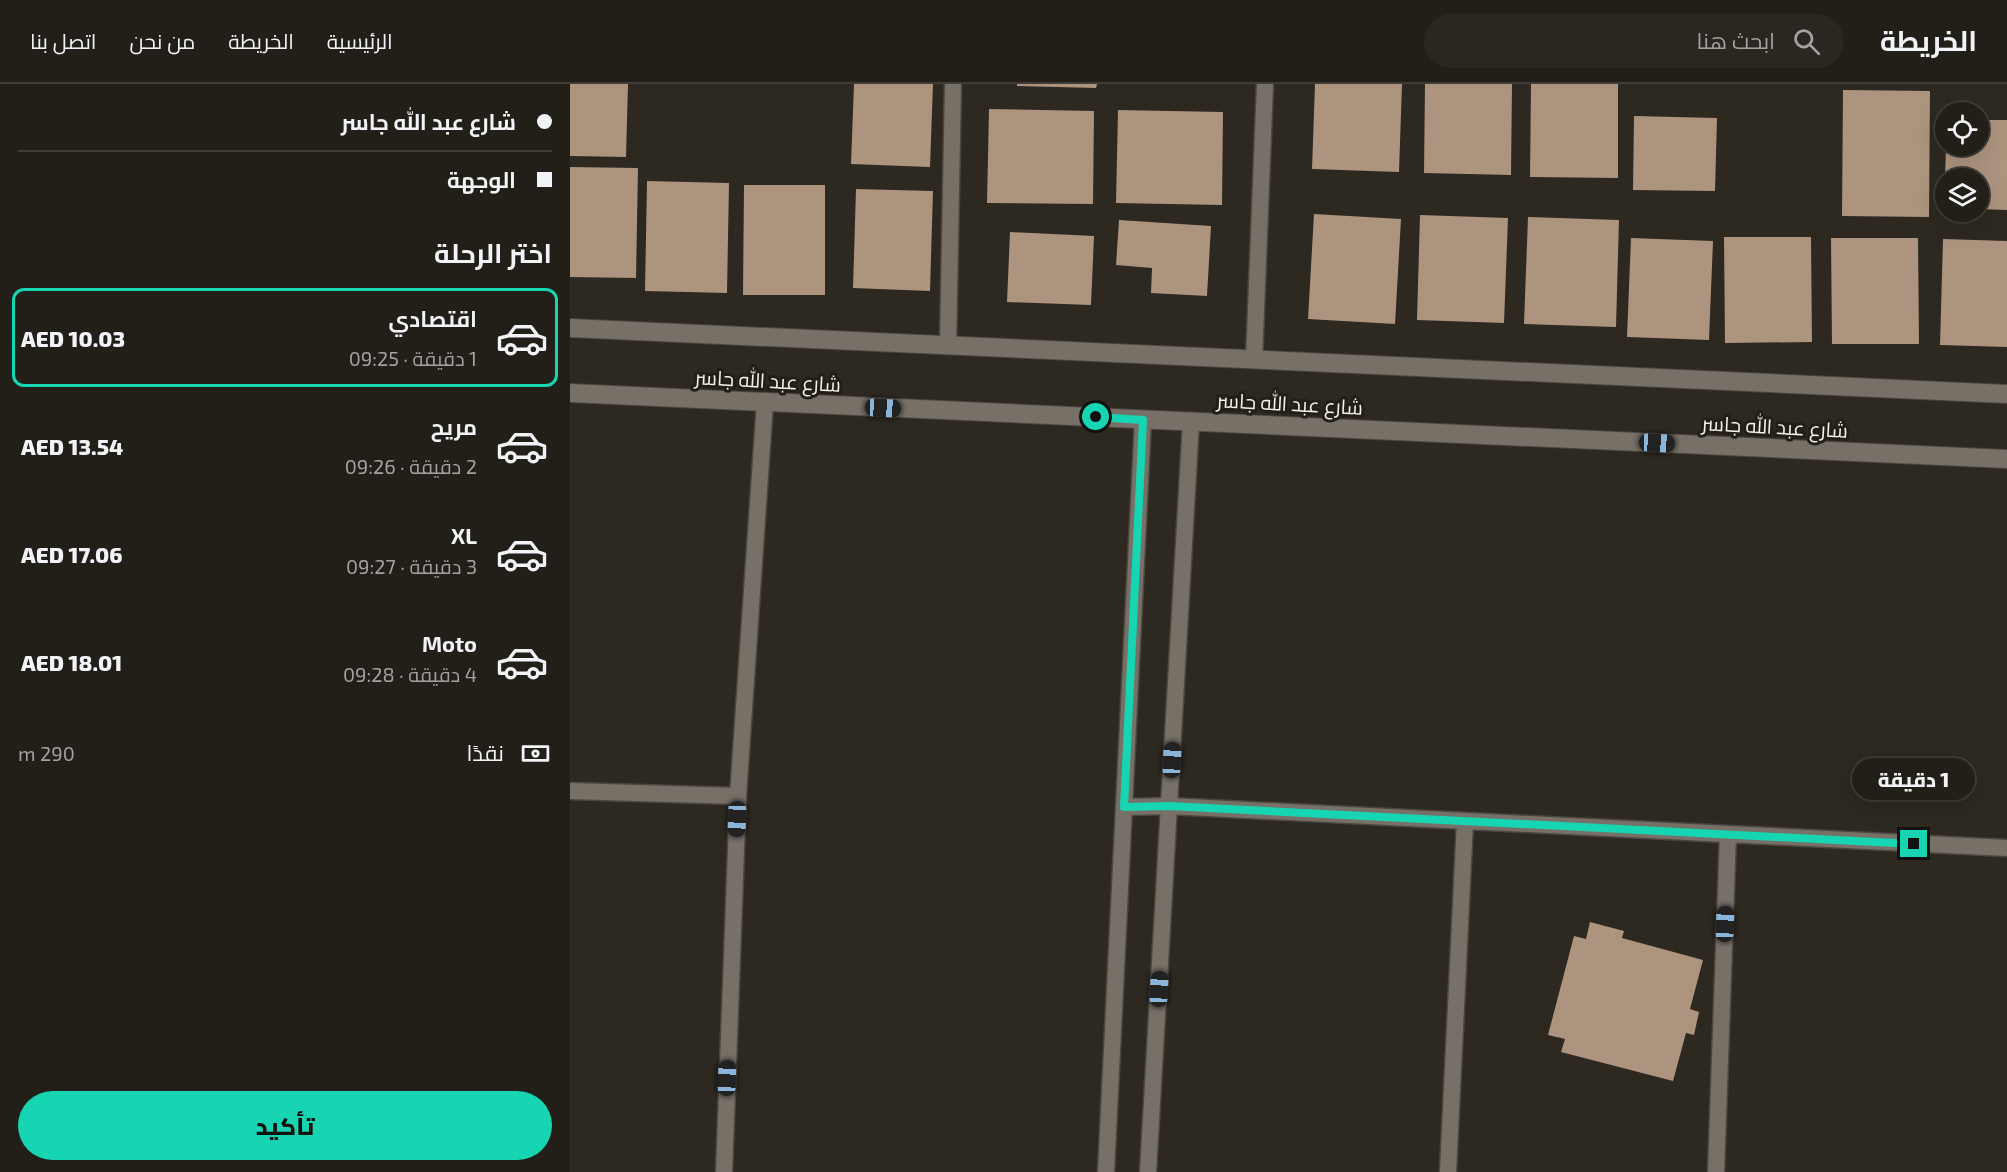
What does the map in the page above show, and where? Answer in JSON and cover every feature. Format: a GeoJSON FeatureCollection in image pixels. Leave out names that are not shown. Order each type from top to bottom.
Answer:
{"type":"FeatureCollection","features":[{"type":"Feature","properties":{"kind":"street","name":"شارع عبد الله جاسر"},"geometry":{"type":"LineString","coordinates":[[570,328],[2007,394]]}},
{"type":"Feature","properties":{"kind":"street","name":"شارع عبد الله جاسر"},"geometry":{"type":"LineString","coordinates":[[570,393],[2007,459]]}},
{"type":"Feature","properties":{"kind":"lane"},"geometry":{"type":"LineString","coordinates":[[948,346],[953,84]]}},
{"type":"Feature","properties":{"kind":"lane"},"geometry":{"type":"LineString","coordinates":[[1254,360],[1265,84]]}},
{"type":"Feature","properties":{"kind":"lane"},"geometry":{"type":"LineString","coordinates":[[724,1172],[738,796],[765,402]]}},
{"type":"Feature","properties":{"kind":"lane"},"geometry":{"type":"LineString","coordinates":[[1106,1172],[1143,420]]}},
{"type":"Feature","properties":{"kind":"lane"},"geometry":{"type":"LineString","coordinates":[[1148,1172],[1191,421]]}},
{"type":"Feature","properties":{"kind":"lane"},"geometry":{"type":"LineString","coordinates":[[570,791],[738,796]]}},
{"type":"Feature","properties":{"kind":"lane"},"geometry":{"type":"LineString","coordinates":[[1124,807],[1169,806],[2007,848]]}},
{"type":"Feature","properties":{"kind":"lane"},"geometry":{"type":"LineString","coordinates":[[1448,1172],[1465,821]]}},
{"type":"Feature","properties":{"kind":"lane"},"geometry":{"type":"LineString","coordinates":[[1716,1172],[1728,834]]}},
{"type":"Feature","properties":{"kind":"building"},"geometry":{"type":"Polygon","coordinates":[[[570,84],[628,84],[626,157],[570,156],[570,84]]]}},
{"type":"Feature","properties":{"kind":"building"},"geometry":{"type":"Polygon","coordinates":[[[854,84],[933,84],[930,167],[851,164],[854,84]]]}},
{"type":"Feature","properties":{"kind":"building"},"geometry":{"type":"Polygon","coordinates":[[[1017,84],[1097,84],[1096,88],[1017,86],[1017,84]]]}},
{"type":"Feature","properties":{"kind":"building"},"geometry":{"type":"Polygon","coordinates":[[[1315,84],[1402,84],[1399,172],[1312,169],[1315,84]]]}},
{"type":"Feature","properties":{"kind":"building"},"geometry":{"type":"Polygon","coordinates":[[[1425,84],[1512,84],[1511,175],[1424,173],[1425,84]]]}},
{"type":"Feature","properties":{"kind":"building"},"geometry":{"type":"Polygon","coordinates":[[[1531,84],[1618,84],[1618,178],[1530,177],[1531,84]]]}},
{"type":"Feature","properties":{"kind":"building"},"geometry":{"type":"Polygon","coordinates":[[[1843,90],[1930,91],[1929,217],[1842,216],[1843,90]]]}},
{"type":"Feature","properties":{"kind":"building"},"geometry":{"type":"Polygon","coordinates":[[[989,109],[1094,111],[1093,204],[987,203],[989,109]]]}},
{"type":"Feature","properties":{"kind":"building"},"geometry":{"type":"Polygon","coordinates":[[[1118,110],[1223,112],[1222,205],[1116,203],[1118,110]]]}},
{"type":"Feature","properties":{"kind":"building"},"geometry":{"type":"Polygon","coordinates":[[[1634,116],[1717,118],[1715,191],[1633,190],[1634,116]]]}},
{"type":"Feature","properties":{"kind":"building"},"geometry":{"type":"Polygon","coordinates":[[[1989,120],[2007,120],[2007,210],[1989,209],[1989,168],[1945,168],[1946,156],[1989,156],[1989,120]]]}},
{"type":"Feature","properties":{"kind":"building"},"geometry":{"type":"Polygon","coordinates":[[[570,167],[638,168],[636,278],[570,277],[570,167]]]}},
{"type":"Feature","properties":{"kind":"building"},"geometry":{"type":"Polygon","coordinates":[[[647,181],[729,183],[727,293],[645,291],[647,181]]]}},
{"type":"Feature","properties":{"kind":"building"},"geometry":{"type":"Polygon","coordinates":[[[744,185],[825,185],[825,295],[743,295],[744,185]]]}},
{"type":"Feature","properties":{"kind":"building"},"geometry":{"type":"Polygon","coordinates":[[[856,189],[933,191],[930,291],[853,288],[856,189]]]}},
{"type":"Feature","properties":{"kind":"building"},"geometry":{"type":"Polygon","coordinates":[[[1314,214],[1401,219],[1395,324],[1308,319],[1314,214]]]}},
{"type":"Feature","properties":{"kind":"building"},"geometry":{"type":"Polygon","coordinates":[[[1420,215],[1508,218],[1504,323],[1417,320],[1420,215]]]}},
{"type":"Feature","properties":{"kind":"building"},"geometry":{"type":"Polygon","coordinates":[[[1528,217],[1619,220],[1616,327],[1524,324],[1528,217]]]}},
{"type":"Feature","properties":{"kind":"building"},"geometry":{"type":"Polygon","coordinates":[[[1119,220],[1211,226],[1207,296],[1151,293],[1152,268],[1116,265],[1119,220]]]}},
{"type":"Feature","properties":{"kind":"building"},"geometry":{"type":"Polygon","coordinates":[[[1010,232],[1094,236],[1091,305],[1007,302],[1010,232]]]}},
{"type":"Feature","properties":{"kind":"building"},"geometry":{"type":"Polygon","coordinates":[[[1724,237],[1811,237],[1812,342],[1725,343],[1724,237]]]}},
{"type":"Feature","properties":{"kind":"building"},"geometry":{"type":"Polygon","coordinates":[[[1631,238],[1713,241],[1709,340],[1627,337],[1631,238]]]}},
{"type":"Feature","properties":{"kind":"building"},"geometry":{"type":"Polygon","coordinates":[[[1831,238],[1918,238],[1919,344],[1832,344],[1831,238]]]}},
{"type":"Feature","properties":{"kind":"building"},"geometry":{"type":"Polygon","coordinates":[[[1943,239],[2007,241],[2007,347],[1940,345],[1943,239]]]}},
{"type":"Feature","properties":{"kind":"building"},"geometry":{"type":"Polygon","coordinates":[[[1590,922],[1624,931],[1622,938],[1703,960],[1690,1009],[1699,1012],[1694,1035],[1686,1033],[1673,1081],[1561,1052],[1565,1039],[1548,1035],[1574,936],[1586,939],[1590,922]]]}},
{"type":"Feature","properties":{"kind":"route"},"geometry":{"type":"LineString","coordinates":[[1096,417],[1143,420],[1124,807],[1169,806],[1914,844]]}}]}
